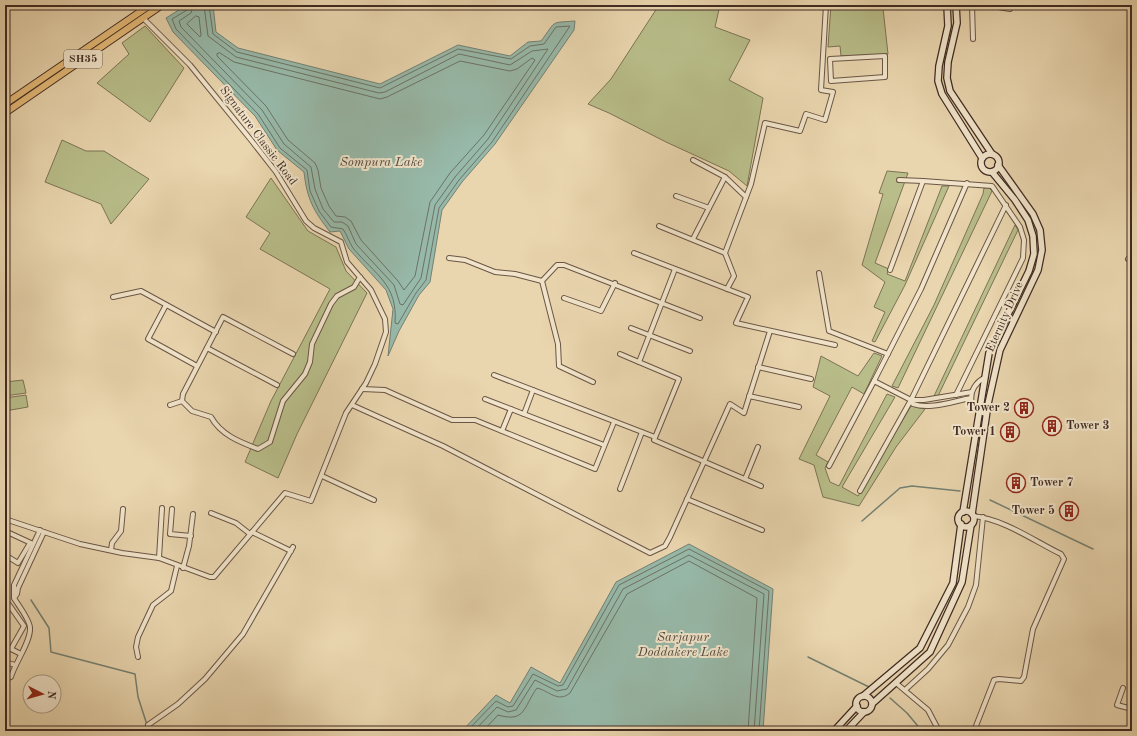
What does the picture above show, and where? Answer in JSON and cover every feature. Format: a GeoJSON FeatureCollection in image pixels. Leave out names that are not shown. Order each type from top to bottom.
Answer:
{"type":"FeatureCollection","features":[{"type":"Feature","properties":{"kind":"main road"},"geometry":{"type":"LineString","coordinates":[[12,108],[7,103],[106,39],[150,5]]}},
{"type":"Feature","properties":{"kind":"main road","name":"SH35"},"geometry":{"type":"LineString","coordinates":[[5,113],[106,39],[143,18],[162,5]]}},
{"type":"Feature","properties":{"kind":"street"},"geometry":{"type":"LineString","coordinates":[[727,289],[734,276],[725,252],[751,184],[765,124],[800,131],[806,114],[825,120],[833,92],[821,90],[826,5]]}},
{"type":"Feature","properties":{"kind":"street","name":"Eternity Drive"},"geometry":{"type":"LineString","coordinates":[[834,731],[857,706],[858,698],[863,696],[920,648],[953,583],[962,524],[959,517],[963,512],[984,378],[993,342],[1029,271],[1034,254],[1033,236],[1028,220],[1015,200],[992,172],[983,169],[981,164],[982,158],[942,94],[938,81],[939,66],[948,26],[947,5]]}},
{"type":"Feature","properties":{"kind":"street","name":"Eternity Drive"},"geometry":{"type":"LineString","coordinates":[[846,731],[864,712],[871,708],[873,703],[930,652],[962,582],[971,525],[974,521],[973,515],[987,414],[1000,350],[1038,270],[1042,250],[1040,230],[1033,214],[998,166],[998,159],[992,154],[950,91],[947,78],[948,62],[957,22],[956,5]]}},
{"type":"Feature","properties":{"kind":"street"},"geometry":{"type":"LineString","coordinates":[[972,5],[973,39]]}},
{"type":"Feature","properties":{"kind":"street"},"geometry":{"type":"LineString","coordinates":[[987,5],[1010,9]]}},
{"type":"Feature","properties":{"kind":"street","name":"Signature Classic Road"},"geometry":{"type":"LineString","coordinates":[[143,18],[190,65],[251,140],[276,172],[306,221],[314,228],[341,242],[347,262],[372,290],[385,319],[386,332],[376,364],[346,413],[311,501],[284,493],[251,533]]}},
{"type":"Feature","properties":{"kind":"street"},"geometry":{"type":"LineString","coordinates":[[884,56],[885,77],[831,80],[830,70],[830,59],[884,56]]}},
{"type":"Feature","properties":{"kind":"street"},"geometry":{"type":"LineString","coordinates":[[822,70],[830,70]]}},
{"type":"Feature","properties":{"kind":"street"},"geometry":{"type":"LineString","coordinates":[[982,158],[986,154],[992,154]]}},
{"type":"Feature","properties":{"kind":"street"},"geometry":{"type":"LineString","coordinates":[[693,160],[725,177],[746,197]]}},
{"type":"Feature","properties":{"kind":"street"},"geometry":{"type":"LineString","coordinates":[[992,172],[998,166]]}},
{"type":"Feature","properties":{"kind":"street"},"geometry":{"type":"LineString","coordinates":[[693,239],[725,177]]}},
{"type":"Feature","properties":{"kind":"street"},"geometry":{"type":"LineString","coordinates":[[899,180],[967,183],[992,186],[1022,231],[1025,244],[1023,258],[956,395]]}},
{"type":"Feature","properties":{"kind":"street"},"geometry":{"type":"LineString","coordinates":[[890,270],[923,181]]}},
{"type":"Feature","properties":{"kind":"street"},"geometry":{"type":"LineString","coordinates":[[829,466],[921,289],[967,183]]}},
{"type":"Feature","properties":{"kind":"street"},"geometry":{"type":"LineString","coordinates":[[676,196],[709,208]]}},
{"type":"Feature","properties":{"kind":"street"},"geometry":{"type":"LineString","coordinates":[[860,491],[911,400],[1006,205]]}},
{"type":"Feature","properties":{"kind":"street"},"geometry":{"type":"LineString","coordinates":[[659,226],[725,252]]}},
{"type":"Feature","properties":{"kind":"street"},"geometry":{"type":"LineString","coordinates":[[634,253],[748,297],[736,323],[835,345]]}},
{"type":"Feature","properties":{"kind":"street"},"geometry":{"type":"LineString","coordinates":[[449,258],[465,260],[495,272],[515,274],[542,281]]}},
{"type":"Feature","properties":{"kind":"street"},"geometry":{"type":"LineString","coordinates":[[542,281],[557,265],[564,265],[614,283],[700,318]]}},
{"type":"Feature","properties":{"kind":"street"},"geometry":{"type":"LineString","coordinates":[[639,362],[675,269]]}},
{"type":"Feature","properties":{"kind":"street"},"geometry":{"type":"LineString","coordinates":[[819,273],[829,331],[888,354]]}},
{"type":"Feature","properties":{"kind":"street"},"geometry":{"type":"LineString","coordinates":[[182,401],[192,411],[211,417],[215,425],[222,432],[243,443],[258,449],[270,442],[283,401],[305,374],[310,362],[312,344],[331,304],[337,296],[354,287],[360,277]]}},
{"type":"Feature","properties":{"kind":"street"},"geometry":{"type":"LineString","coordinates":[[542,281],[558,344],[559,366],[593,382]]}},
{"type":"Feature","properties":{"kind":"street"},"geometry":{"type":"LineString","coordinates":[[564,298],[601,311],[614,283]]}},
{"type":"Feature","properties":{"kind":"street"},"geometry":{"type":"LineString","coordinates":[[113,297],[140,291],[216,332]]}},
{"type":"Feature","properties":{"kind":"street"},"geometry":{"type":"LineString","coordinates":[[166,305],[148,339],[198,366]]}},
{"type":"Feature","properties":{"kind":"street"},"geometry":{"type":"LineString","coordinates":[[182,401],[183,394],[224,317],[293,354]]}},
{"type":"Feature","properties":{"kind":"street"},"geometry":{"type":"LineString","coordinates":[[632,328],[690,351]]}},
{"type":"Feature","properties":{"kind":"street"},"geometry":{"type":"LineString","coordinates":[[352,405],[443,446],[650,553],[665,546],[730,404],[744,413],[770,331]]}},
{"type":"Feature","properties":{"kind":"street"},"geometry":{"type":"LineString","coordinates":[[207,348],[277,385]]}},
{"type":"Feature","properties":{"kind":"street"},"geometry":{"type":"LineString","coordinates":[[620,354],[679,379],[654,440],[761,486]]}},
{"type":"Feature","properties":{"kind":"street"},"geometry":{"type":"LineString","coordinates":[[758,367],[810,379]]}},
{"type":"Feature","properties":{"kind":"street"},"geometry":{"type":"LineString","coordinates":[[494,375],[655,437]]}},
{"type":"Feature","properties":{"kind":"street"},"geometry":{"type":"LineString","coordinates":[[984,378],[975,385],[971,398],[974,408],[978,412],[987,414]]}},
{"type":"Feature","properties":{"kind":"street"},"geometry":{"type":"LineString","coordinates":[[874,381],[911,400],[913,404],[924,406],[971,398]]}},
{"type":"Feature","properties":{"kind":"street"},"geometry":{"type":"LineString","coordinates":[[362,389],[385,390],[452,420],[475,420],[594,469],[614,422]]}},
{"type":"Feature","properties":{"kind":"street"},"geometry":{"type":"LineString","coordinates":[[524,414],[532,390]]}},
{"type":"Feature","properties":{"kind":"street"},"geometry":{"type":"LineString","coordinates":[[911,400],[924,400],[972,392]]}},
{"type":"Feature","properties":{"kind":"street"},"geometry":{"type":"LineString","coordinates":[[749,396],[799,407]]}},
{"type":"Feature","properties":{"kind":"street"},"geometry":{"type":"LineString","coordinates":[[485,399],[604,445]]}},
{"type":"Feature","properties":{"kind":"street"},"geometry":{"type":"LineString","coordinates":[[170,405],[182,401]]}},
{"type":"Feature","properties":{"kind":"street"},"geometry":{"type":"LineString","coordinates":[[502,431],[511,409]]}},
{"type":"Feature","properties":{"kind":"street"},"geometry":{"type":"LineString","coordinates":[[620,489],[642,432]]}},
{"type":"Feature","properties":{"kind":"street"},"geometry":{"type":"LineString","coordinates":[[745,479],[758,447]]}},
{"type":"Feature","properties":{"kind":"street"},"geometry":{"type":"LineString","coordinates":[[322,476],[374,500]]}},
{"type":"Feature","properties":{"kind":"street"},"geometry":{"type":"LineString","coordinates":[[687,499],[762,530]]}},
{"type":"Feature","properties":{"kind":"street"},"geometry":{"type":"LineString","coordinates":[[160,558],[162,508]]}},
{"type":"Feature","properties":{"kind":"street"},"geometry":{"type":"LineString","coordinates":[[111,550],[112,543],[121,531],[123,509]]}},
{"type":"Feature","properties":{"kind":"street"},"geometry":{"type":"LineString","coordinates":[[172,509],[170,534],[191,536]]}},
{"type":"Feature","properties":{"kind":"street"},"geometry":{"type":"LineString","coordinates":[[963,512],[968,511],[973,515],[983,517],[1011,528],[1062,554],[1064,559],[1033,629],[1022,681],[994,680],[974,731]]}},
{"type":"Feature","properties":{"kind":"street"},"geometry":{"type":"LineString","coordinates":[[211,513],[236,523],[251,533],[290,551]]}},
{"type":"Feature","properties":{"kind":"street"},"geometry":{"type":"LineString","coordinates":[[183,568],[191,536],[193,514]]}},
{"type":"Feature","properties":{"kind":"street"},"geometry":{"type":"LineString","coordinates":[[904,690],[928,669],[948,645],[968,607],[976,585],[983,517]]}},
{"type":"Feature","properties":{"kind":"street"},"geometry":{"type":"LineString","coordinates":[[5,519],[80,544],[160,558],[177,566],[210,577],[214,577],[251,533]]}},
{"type":"Feature","properties":{"kind":"street"},"geometry":{"type":"LineString","coordinates":[[962,524],[966,526],[971,525]]}},
{"type":"Feature","properties":{"kind":"street"},"geometry":{"type":"LineString","coordinates":[[5,531],[32,544]]}},
{"type":"Feature","properties":{"kind":"street"},"geometry":{"type":"LineString","coordinates":[[5,555],[18,563],[42,531]]}},
{"type":"Feature","properties":{"kind":"street"},"geometry":{"type":"LineString","coordinates":[[14,598],[17,594],[18,588],[42,531]]}},
{"type":"Feature","properties":{"kind":"street"},"geometry":{"type":"LineString","coordinates":[[5,682],[6,679],[11,677],[15,665],[27,642],[30,628],[28,621],[14,598],[14,585],[32,544]]}},
{"type":"Feature","properties":{"kind":"street"},"geometry":{"type":"LineString","coordinates":[[148,725],[178,704],[205,679],[244,634],[293,547]]}},
{"type":"Feature","properties":{"kind":"street"},"geometry":{"type":"LineString","coordinates":[[138,657],[136,647],[138,637],[153,605],[171,591],[177,566]]}},
{"type":"Feature","properties":{"kind":"street"},"geometry":{"type":"LineString","coordinates":[[5,598],[24,626],[11,649]]}},
{"type":"Feature","properties":{"kind":"street"},"geometry":{"type":"LineString","coordinates":[[932,625],[940,631]]}},
{"type":"Feature","properties":{"kind":"street"},"geometry":{"type":"LineString","coordinates":[[5,646],[21,654]]}},
{"type":"Feature","properties":{"kind":"street"},"geometry":{"type":"LineString","coordinates":[[5,662],[15,665]]}},
{"type":"Feature","properties":{"kind":"street"},"geometry":{"type":"LineString","coordinates":[[896,683],[928,710],[939,731]]}},
{"type":"Feature","properties":{"kind":"street"},"geometry":{"type":"LineString","coordinates":[[1123,688],[1117,705],[1132,709]]}},
{"type":"Feature","properties":{"kind":"street"},"geometry":{"type":"LineString","coordinates":[[863,696],[871,698],[873,703]]}},
{"type":"Feature","properties":{"kind":"street"},"geometry":{"type":"LineString","coordinates":[[857,706],[859,710],[864,712]]}},
{"type":"Feature","properties":{"kind":"green space"},"geometry":{"type":"Polygon","coordinates":[[[659,5],[720,5],[715,27],[750,40],[729,80],[763,98],[747,186],[729,171],[588,104],[611,79],[659,5]]]}},
{"type":"Feature","properties":{"kind":"green space"},"geometry":{"type":"Polygon","coordinates":[[[831,5],[883,8],[888,54],[841,56],[840,46],[828,47],[831,5]]]}},
{"type":"Feature","properties":{"kind":"green space"},"geometry":{"type":"Polygon","coordinates":[[[145,26],[184,68],[150,122],[97,83],[129,54],[122,43],[145,26]]]}},
{"type":"Feature","properties":{"kind":"green space"},"geometry":{"type":"Polygon","coordinates":[[[62,140],[86,151],[104,151],[149,179],[111,224],[101,204],[45,182],[62,140]]]}},
{"type":"Feature","properties":{"kind":"green space"},"geometry":{"type":"Polygon","coordinates":[[[887,171],[908,173],[875,263],[889,269],[887,274],[905,281],[942,186],[949,186],[905,285],[875,342],[872,341],[885,312],[874,307],[885,282],[862,265],[883,194],[879,193],[887,171]]]}},
{"type":"Feature","properties":{"kind":"green space"},"geometry":{"type":"Polygon","coordinates":[[[271,178],[308,231],[336,247],[346,271],[367,293],[297,434],[278,478],[245,462],[271,401],[330,289],[260,249],[270,233],[246,217],[271,178]]]}},
{"type":"Feature","properties":{"kind":"green space"},"geometry":{"type":"Polygon","coordinates":[[[984,188],[989,188],[992,191],[898,388],[892,386],[934,305],[983,194],[984,188]]]}},
{"type":"Feature","properties":{"kind":"green space"},"geometry":{"type":"Polygon","coordinates":[[[1015,225],[1018,230],[938,396],[934,396],[1015,225]]]}},
{"type":"Feature","properties":{"kind":"green space"},"geometry":{"type":"Polygon","coordinates":[[[874,353],[882,356],[864,394],[852,387],[816,455],[828,462],[825,468],[830,482],[839,486],[887,394],[895,397],[842,487],[858,496],[911,406],[925,409],[896,447],[859,506],[823,497],[814,465],[799,459],[830,396],[813,387],[821,356],[858,376],[874,353]]]}},
{"type":"Feature","properties":{"kind":"green space"},"geometry":{"type":"Polygon","coordinates":[[[23,380],[26,393],[5,396],[5,382],[23,380]]]}},
{"type":"Feature","properties":{"kind":"green space"},"geometry":{"type":"Polygon","coordinates":[[[26,395],[28,407],[5,411],[5,398],[26,395]]]}},
{"type":"Feature","properties":{"kind":"water","name":"Sompura Lake"},"geometry":{"type":"Polygon","coordinates":[[[187,5],[213,5],[216,32],[238,48],[380,84],[458,45],[510,56],[528,42],[541,41],[554,24],[575,21],[574,30],[495,144],[462,182],[442,210],[430,282],[419,295],[399,331],[388,356],[393,309],[386,290],[349,249],[340,231],[330,232],[319,217],[309,197],[304,172],[277,150],[255,116],[173,32],[166,18],[187,5]]]}},
{"type":"Feature","properties":{"kind":"water","name":"Sarjapur Doddakere Lake"},"geometry":{"type":"Polygon","coordinates":[[[689,544],[773,589],[763,731],[462,731],[496,695],[510,703],[531,667],[560,683],[616,582],[689,544]]]}},
{"type":"Feature","properties":{"kind":"waterway"},"geometry":{"type":"LineString","coordinates":[[862,521],[900,488],[912,486],[960,491]]}},
{"type":"Feature","properties":{"kind":"waterway"},"geometry":{"type":"LineString","coordinates":[[990,500],[1093,549]]}},
{"type":"Feature","properties":{"kind":"waterway"},"geometry":{"type":"LineString","coordinates":[[31,600],[49,628],[51,652],[135,674],[138,697],[149,731]]}},
{"type":"Feature","properties":{"kind":"waterway"},"geometry":{"type":"LineString","coordinates":[[808,657],[869,687]]}},
{"type":"Feature","properties":{"kind":"waterway"},"geometry":{"type":"LineString","coordinates":[[890,698],[907,713],[922,731]]}},
{"type":"Feature","properties":{"kind":"place","name":"Tower 2"},"geometry":{"type":"Point","coordinates":[1024,408]}},
{"type":"Feature","properties":{"kind":"place","name":"Tower 3"},"geometry":{"type":"Point","coordinates":[1052,426]}},
{"type":"Feature","properties":{"kind":"place","name":"Tower 1"},"geometry":{"type":"Point","coordinates":[1010,432]}},
{"type":"Feature","properties":{"kind":"place","name":"Tower 7"},"geometry":{"type":"Point","coordinates":[1016,483]}},
{"type":"Feature","properties":{"kind":"place","name":"Tower 5"},"geometry":{"type":"Point","coordinates":[1069,511]}}]}
